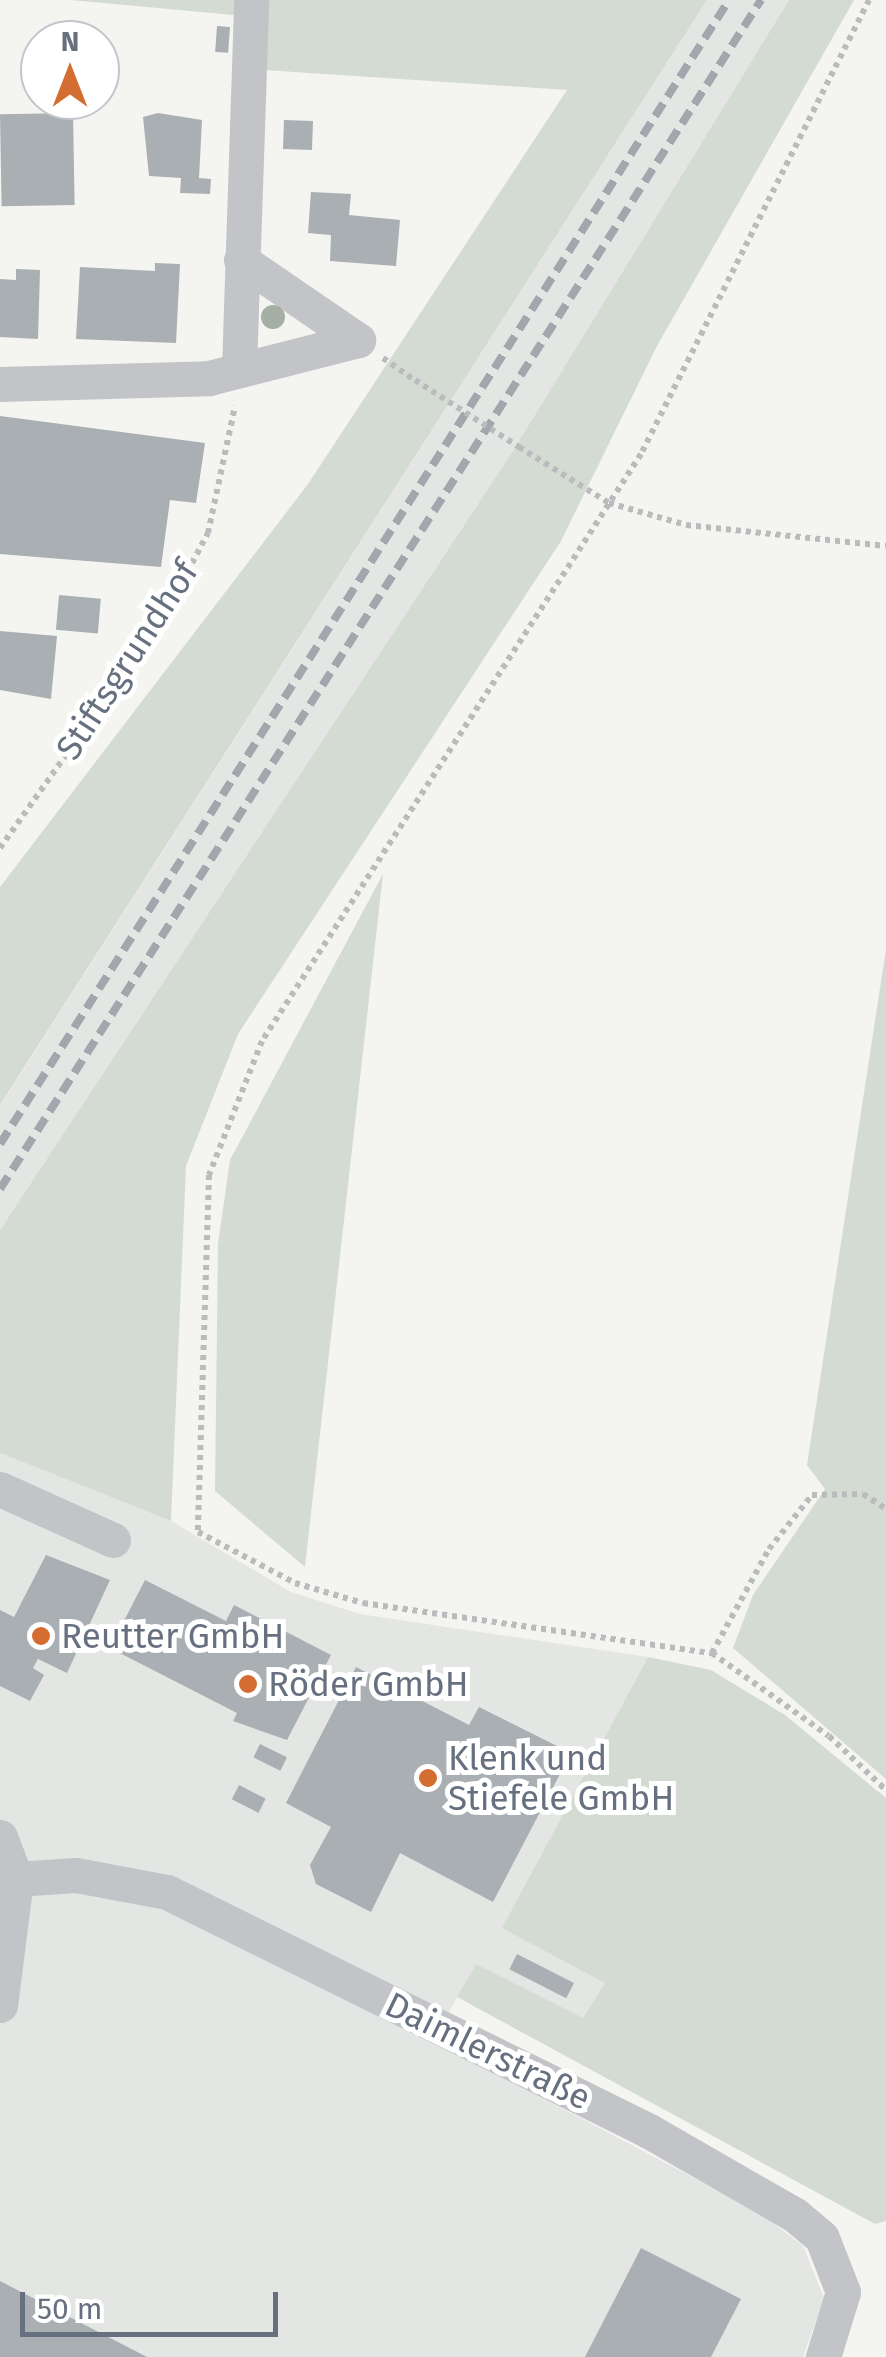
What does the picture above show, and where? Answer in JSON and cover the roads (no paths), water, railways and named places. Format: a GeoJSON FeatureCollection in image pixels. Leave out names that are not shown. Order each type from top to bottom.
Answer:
{"type":"FeatureCollection","features":[{"type":"Feature","properties":{"kind":"street"},"geometry":{"type":"LineString","coordinates":[[240,369],[252,0]]}},
{"type":"Feature","properties":{"kind":"street"},"geometry":{"type":"LineString","coordinates":[[0,384],[240,369],[358,340],[241,260]]}},
{"type":"Feature","properties":{"kind":"street"},"geometry":{"type":"LineString","coordinates":[[0,1489],[113,1540]]}},
{"type":"Feature","properties":{"kind":"street"},"geometry":{"type":"LineString","coordinates":[[0,1837],[16,1879],[0,2005]]}},
{"type":"Feature","properties":{"kind":"street","name":"Daimlerstraße"},"geometry":{"type":"LineString","coordinates":[[16,1879],[106,1877],[167,1892],[649,2131],[795,2215],[822,2238],[841,2281],[840,2321],[823,2357]]}},
{"type":"Feature","properties":{"kind":"railway"},"geometry":{"type":"LineString","coordinates":[[0,1144],[729,0]]}},
{"type":"Feature","properties":{"kind":"railway"},"geometry":{"type":"LineString","coordinates":[[0,1189],[761,0]]}},
{"type":"Feature","properties":{"kind":"place","name":"Reutter GmbH"},"geometry":{"type":"Point","coordinates":[41,1636]}},
{"type":"Feature","properties":{"kind":"place","name":"Röder GmbH"},"geometry":{"type":"Point","coordinates":[248,1684]}},
{"type":"Feature","properties":{"kind":"place","name":"Klenk und Stiefele GmbH"},"geometry":{"type":"Point","coordinates":[428,1778]}}]}
